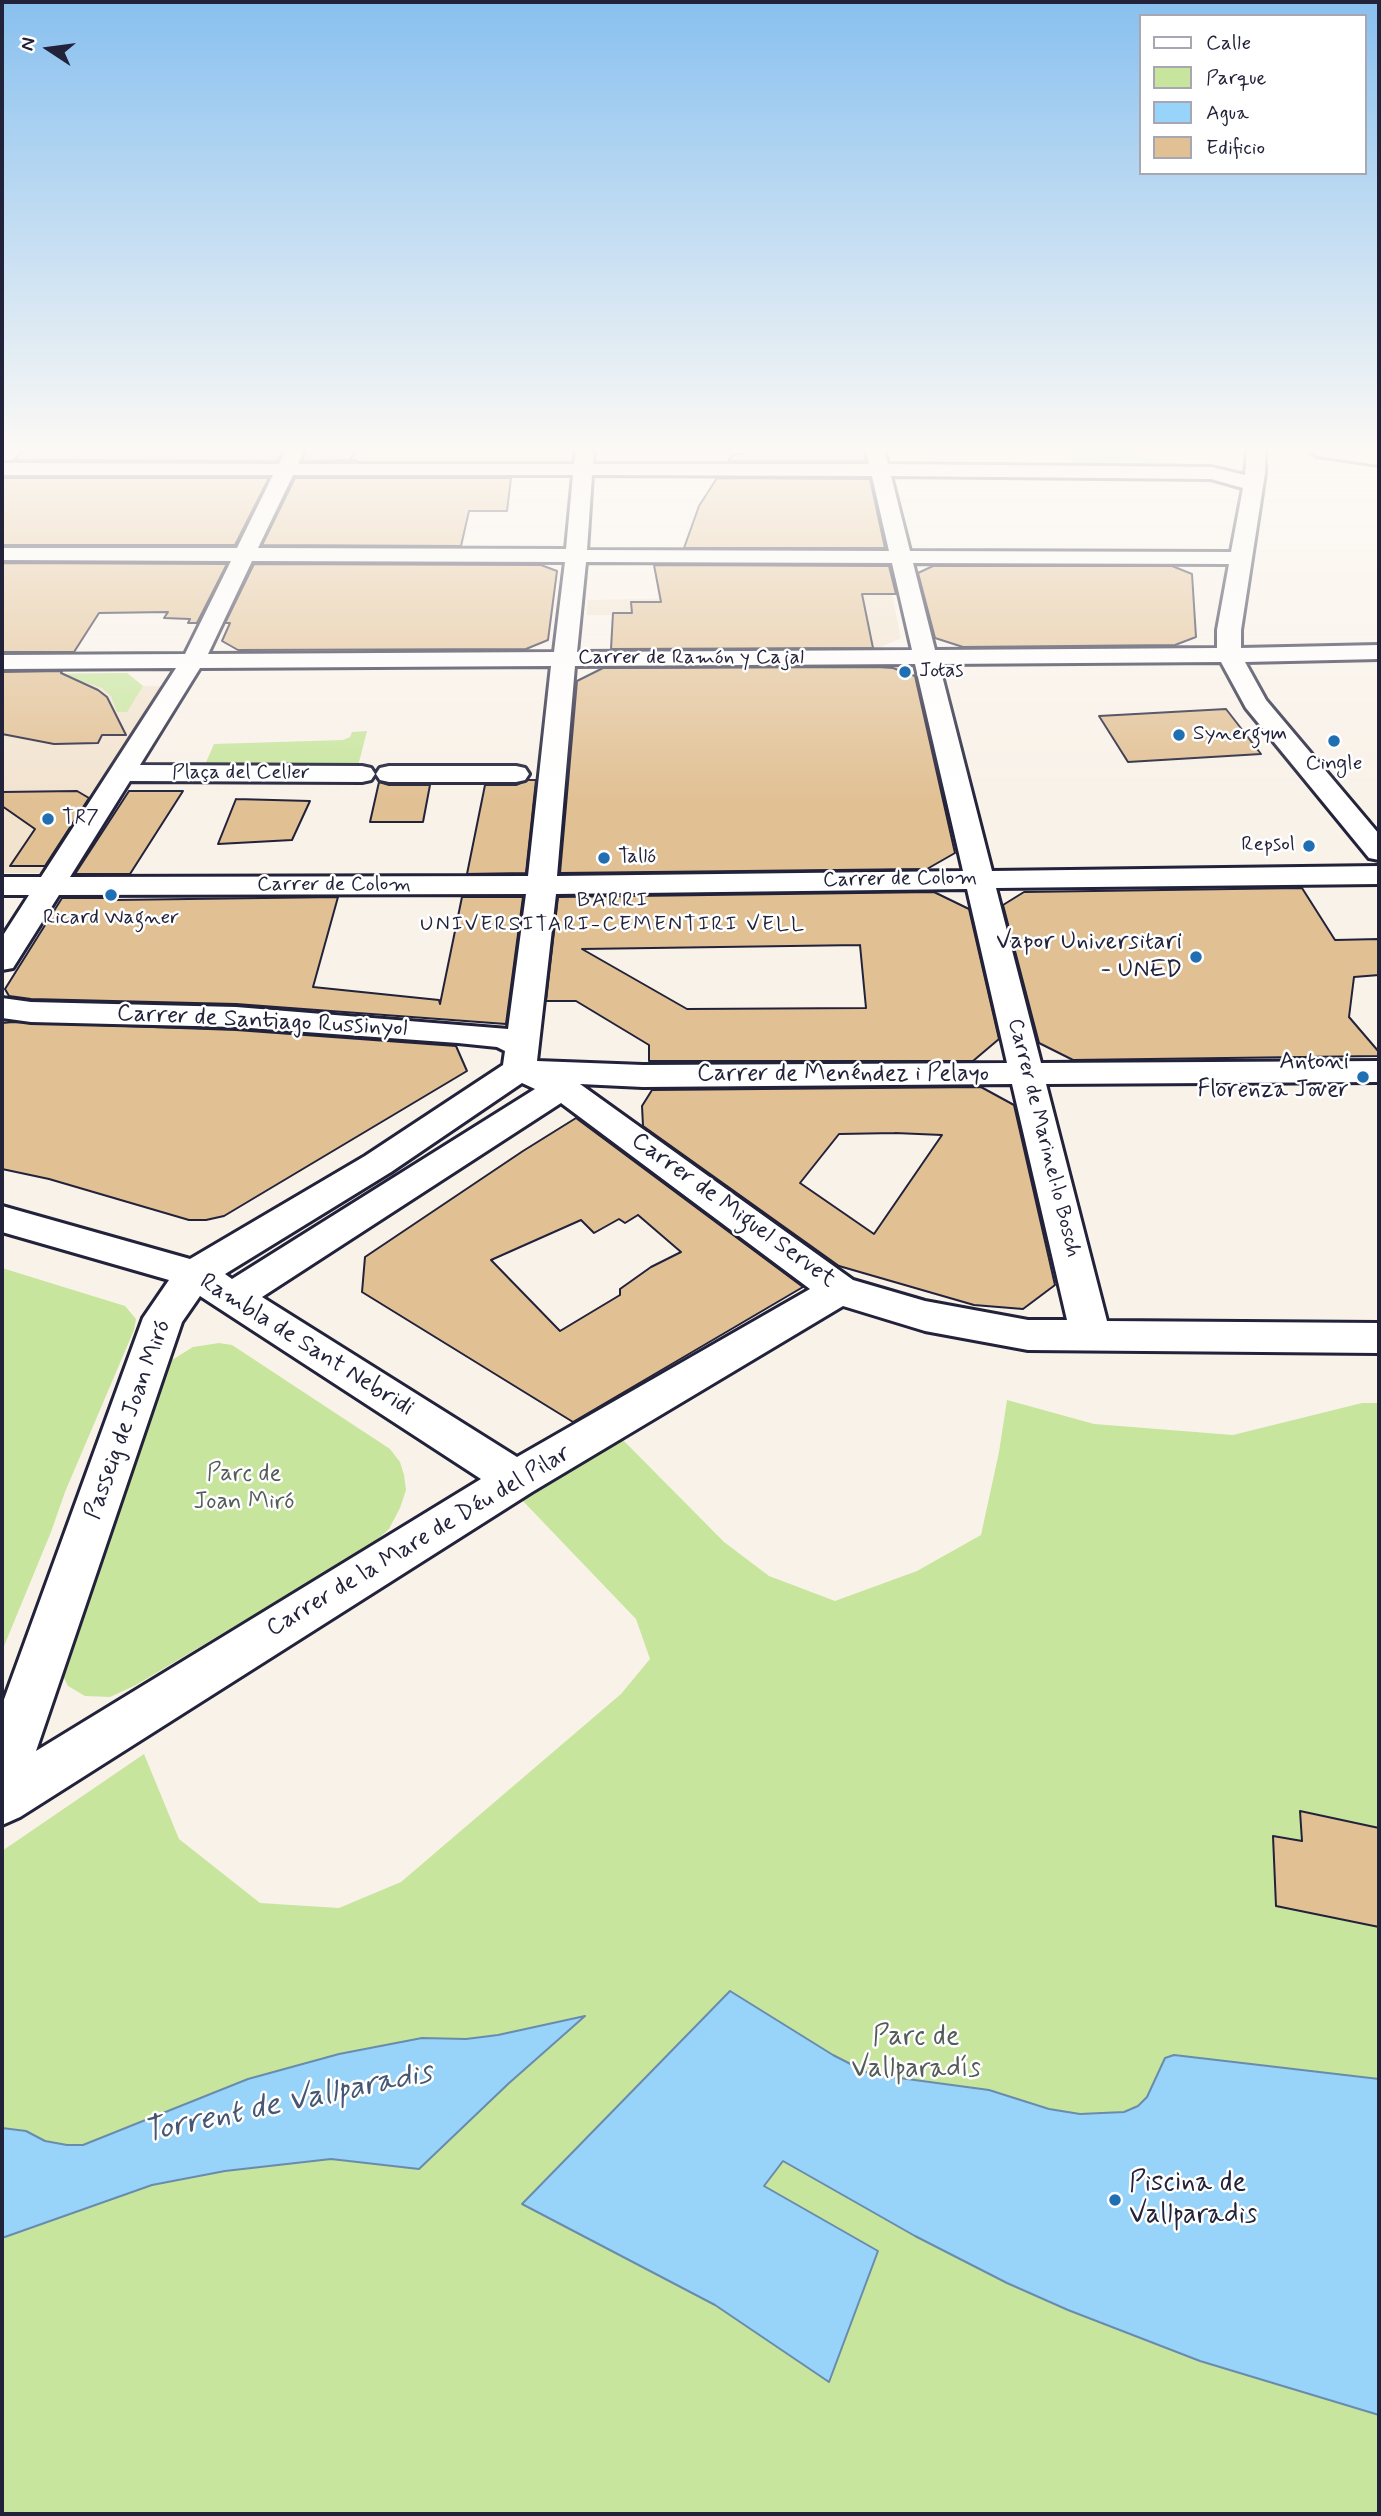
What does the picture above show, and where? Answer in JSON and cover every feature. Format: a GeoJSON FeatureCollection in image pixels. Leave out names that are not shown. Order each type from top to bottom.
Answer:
{"type":"FeatureCollection","features":[{"type":"Feature","properties":{"kind":"street"},"geometry":{"type":"LineString","coordinates":[[2,961],[193,661],[238,567]]}},
{"type":"Feature","properties":{"kind":"street"},"geometry":{"type":"LineString","coordinates":[[520,1058],[542,886],[533,774],[569,637],[574,567]]}},
{"type":"Feature","properties":{"kind":"street","name":"Carrer de Marinel·lo Bosch"},"geometry":{"type":"LineString","coordinates":[[904,567],[1091,1336]]}},
{"type":"Feature","properties":{"kind":"street"},"geometry":{"type":"LineString","coordinates":[[1239,567],[1229,630],[1229,653],[1255,703],[1379,852]]}},
{"type":"Feature","properties":{"kind":"street","name":"Carrer de Ramón y Cajal"},"geometry":{"type":"LineString","coordinates":[[2,662],[1379,652]]}},
{"type":"Feature","properties":{"kind":"street","name":"Plaça del Celler"},"geometry":{"type":"LineString","coordinates":[[120,773],[362,774]]}},
{"type":"Feature","properties":{"kind":"street"},"geometry":{"type":"LineString","coordinates":[[389,774],[533,774]]}},
{"type":"Feature","properties":{"kind":"street","name":"Carrer de Colom"},"geometry":{"type":"LineString","coordinates":[[2,886],[542,886],[1379,875]]}},
{"type":"Feature","properties":{"kind":"street","name":"Carrer de Santiago Russinyol"},"geometry":{"type":"LineString","coordinates":[[2,1008],[31,1012],[236,1017],[444,1032],[505,1038],[520,1058]]}},
{"type":"Feature","properties":{"kind":"street","name":"Carrer de Menéndez i Pelayo"},"geometry":{"type":"LineString","coordinates":[[520,1058],[643,1076],[1379,1071]]}},
{"type":"Feature","properties":{"kind":"street","name":"Carrer de Miguel Servet"},"geometry":{"type":"LineString","coordinates":[[520,1058],[839,1290],[925,1315],[1028,1335],[1379,1338]]}},
{"type":"Feature","properties":{"kind":"street","name":"Passeig de Joan Miró"},"geometry":{"type":"LineString","coordinates":[[213,1286],[520,1058]]}},
{"type":"Feature","properties":{"kind":"street"},"geometry":{"type":"LineString","coordinates":[[618,1127],[643,1076]]}},
{"type":"Feature","properties":{"kind":"street","name":"Passeig de Joan Miró"},"geometry":{"type":"LineString","coordinates":[[2,1775],[163,1318],[213,1286],[562,1087]]}},
{"type":"Feature","properties":{"kind":"street","name":"Rambla de Sant Nebridi"},"geometry":{"type":"LineString","coordinates":[[2,1219],[213,1286],[516,1479]]}},
{"type":"Feature","properties":{"kind":"street","name":"Carrer de la Mare de Déu del Pilar"},"geometry":{"type":"LineString","coordinates":[[2,1800],[516,1479],[839,1290]]}},
{"type":"Feature","properties":{"kind":"shaded area"},"geometry":{"type":"Polygon","coordinates":[[[892,594],[901,638],[881,647],[640,649],[613,615],[587,615],[588,600],[892,594]]]}},
{"type":"Feature","properties":{"kind":"shaded area"},"geometry":{"type":"Polygon","coordinates":[[[127,673],[143,686],[162,686],[41,873],[2,873],[2,674],[127,673]]]}},
{"type":"Feature","properties":{"kind":"green space"},"geometry":{"type":"Polygon","coordinates":[[[127,673],[143,686],[127,712],[117,712],[111,696],[102,688],[69,677],[45,674],[127,673]]]}},
{"type":"Feature","properties":{"kind":"green space"},"geometry":{"type":"Polygon","coordinates":[[[367,731],[358,766],[204,767],[214,744],[343,740],[350,737],[352,732],[367,731]]]}},
{"type":"Feature","properties":{"kind":"green space"},"geometry":{"type":"Polygon","coordinates":[[[2,1268],[125,1306],[136,1319],[134,1330],[65,1492],[2,1651],[2,1268]]]}},
{"type":"Feature","properties":{"kind":"green space","name":"Parc de Joan Miró"},"geometry":{"type":"Polygon","coordinates":[[[219,1343],[232,1345],[390,1449],[400,1462],[404,1475],[406,1490],[400,1508],[389,1529],[371,1545],[136,1685],[110,1697],[85,1696],[68,1686],[61,1672],[61,1655],[166,1372],[172,1360],[193,1347],[219,1343]]]}},
{"type":"Feature","properties":{"kind":"green space","name":"Parc de Vallparadís"},"geometry":{"type":"Polygon","coordinates":[[[1007,1400],[1094,1424],[1233,1435],[1362,1403],[1379,1403],[1379,2514],[2,2514],[2,1851],[144,1754],[179,1839],[260,1903],[339,1908],[401,1882],[621,1694],[650,1659],[636,1619],[520,1498],[621,1438],[724,1542],[769,1576],[835,1601],[917,1571],[981,1535],[1007,1400]]]}},
{"type":"Feature","properties":{"kind":"water","name":"Piscina de Vallparadis"},"geometry":{"type":"Polygon","coordinates":[[[730,1991],[833,2055],[870,2074],[989,2090],[1049,2109],[1080,2114],[1124,2112],[1138,2106],[1147,2097],[1165,2058],[1174,2055],[1379,2079],[1379,2415],[1200,2361],[1068,2310],[1007,2283],[915,2236],[783,2161],[764,2186],[878,2251],[829,2382],[715,2305],[522,2204],[730,1991]]]}},
{"type":"Feature","properties":{"kind":"water","name":"Torrent de Vallparadis"},"geometry":{"type":"Polygon","coordinates":[[[585,2016],[508,2084],[419,2169],[331,2159],[225,2171],[152,2185],[2,2238],[2,2128],[26,2131],[45,2141],[83,2145],[248,2079],[339,2054],[422,2038],[466,2039],[498,2035],[585,2016]]]}},
{"type":"Feature","properties":{"kind":"building"},"geometry":{"type":"Polygon","coordinates":[[[2,567],[225,567],[197,623],[188,623],[190,619],[164,618],[168,612],[99,613],[74,652],[2,652],[2,567]]]}},
{"type":"Feature","properties":{"kind":"building"},"geometry":{"type":"Polygon","coordinates":[[[252,567],[547,567],[557,571],[548,640],[526,649],[238,650],[222,641],[230,623],[225,623],[252,567]]]}},
{"type":"Feature","properties":{"kind":"building"},"geometry":{"type":"Polygon","coordinates":[[[654,567],[889,567],[896,594],[862,594],[873,648],[611,649],[613,613],[632,613],[631,602],[661,602],[654,567]]]}},
{"type":"Feature","properties":{"kind":"building"},"geometry":{"type":"Polygon","coordinates":[[[930,567],[1176,567],[1192,574],[1196,637],[1175,645],[963,647],[935,638],[918,573],[930,567]]]}},
{"type":"Feature","properties":{"kind":"building"},"geometry":{"type":"Polygon","coordinates":[[[603,668],[893,668],[915,676],[955,853],[927,869],[560,873],[577,681],[603,668]]]}},
{"type":"Feature","properties":{"kind":"building"},"geometry":{"type":"Polygon","coordinates":[[[62,671],[61,673],[107,697],[126,735],[102,735],[98,743],[54,744],[2,734],[2,672],[62,671]]]}},
{"type":"Feature","properties":{"kind":"building","name":"Synergym"},"geometry":{"type":"Polygon","coordinates":[[[1226,709],[1261,754],[1128,762],[1099,716],[1226,709]]]}},
{"type":"Feature","properties":{"kind":"building"},"geometry":{"type":"Polygon","coordinates":[[[536,780],[526,873],[467,874],[485,785],[516,785],[536,780]]]}},
{"type":"Feature","properties":{"kind":"building"},"geometry":{"type":"Polygon","coordinates":[[[379,782],[389,785],[430,785],[423,822],[370,822],[379,782]]]}},
{"type":"Feature","properties":{"kind":"building","name":"TR7"},"geometry":{"type":"Polygon","coordinates":[[[77,791],[89,798],[45,866],[10,866],[35,829],[2,806],[2,792],[77,791]]]}},
{"type":"Feature","properties":{"kind":"building"},"geometry":{"type":"Polygon","coordinates":[[[129,791],[183,791],[130,874],[75,874],[129,791]]]}},
{"type":"Feature","properties":{"kind":"building"},"geometry":{"type":"Polygon","coordinates":[[[236,799],[310,801],[292,840],[218,844],[236,799]]]}},
{"type":"Feature","properties":{"kind":"building","name":"Vapor Universitari - UNED"},"geometry":{"type":"Polygon","coordinates":[[[1302,888],[1335,940],[1379,939],[1379,975],[1354,977],[1349,1017],[1379,1052],[1379,1056],[1073,1060],[1039,1043],[1003,905],[1024,892],[1302,888]]]}},
{"type":"Feature","properties":{"kind":"building"},"geometry":{"type":"Polygon","coordinates":[[[934,892],[969,909],[999,1039],[973,1061],[649,1061],[649,1045],[576,1001],[546,1001],[558,897],[934,892]],[[860,945],[582,949],[687,1009],[866,1008],[860,945]]]}},
{"type":"Feature","properties":{"kind":"building"},"geometry":{"type":"Polygon","coordinates":[[[338,897],[313,987],[439,1000],[440,1004],[462,897],[523,897],[506,1024],[236,1004],[31,999],[9,996],[5,989],[62,898],[116,898],[114,900],[338,897]]]}},
{"type":"Feature","properties":{"kind":"building"},"geometry":{"type":"Polygon","coordinates":[[[2,1023],[236,1030],[456,1046],[467,1071],[224,1216],[189,1220],[49,1179],[2,1169],[2,1023]]]}},
{"type":"Feature","properties":{"kind":"building"},"geometry":{"type":"Polygon","coordinates":[[[981,1087],[1014,1105],[1055,1285],[1023,1309],[974,1305],[839,1266],[643,1126],[642,1106],[652,1090],[981,1087]],[[839,1134],[800,1183],[874,1234],[942,1135],[839,1134]]]}},
{"type":"Feature","properties":{"kind":"building"},"geometry":{"type":"Polygon","coordinates":[[[576,1118],[803,1287],[573,1422],[362,1292],[365,1257],[576,1118]],[[638,1215],[625,1223],[619,1219],[594,1233],[581,1220],[491,1260],[560,1331],[620,1295],[620,1289],[651,1267],[681,1252],[638,1215]]]}},
{"type":"Feature","properties":{"kind":"building"},"geometry":{"type":"Polygon","coordinates":[[[1300,1811],[1379,1828],[1379,1927],[1276,1906],[1273,1836],[1302,1841],[1300,1811]]]}},
{"type":"Feature","properties":{"kind":"place","name":"Jotas"},"geometry":{"type":"Point","coordinates":[905,672]}},
{"type":"Feature","properties":{"kind":"place","name":"Synergym"},"geometry":{"type":"Point","coordinates":[1179,735]}},
{"type":"Feature","properties":{"kind":"place","name":"Cingle"},"geometry":{"type":"Point","coordinates":[1334,741]}},
{"type":"Feature","properties":{"kind":"place","name":"TR7"},"geometry":{"type":"Point","coordinates":[48,819]}},
{"type":"Feature","properties":{"kind":"place","name":"Repsol"},"geometry":{"type":"Point","coordinates":[1309,846]}},
{"type":"Feature","properties":{"kind":"place","name":"Talló"},"geometry":{"type":"Point","coordinates":[604,858]}},
{"type":"Feature","properties":{"kind":"place","name":"Ricard Wagner"},"geometry":{"type":"Point","coordinates":[111,895]}},
{"type":"Feature","properties":{"kind":"place","name":"Vapor Universitari - UNED"},"geometry":{"type":"Point","coordinates":[1196,957]}},
{"type":"Feature","properties":{"kind":"place","name":"Antoni Florenza Jover"},"geometry":{"type":"Point","coordinates":[1363,1077]}},
{"type":"Feature","properties":{"kind":"place","name":"Piscina de Vallparadis"},"geometry":{"type":"Point","coordinates":[1115,2200]}},
{"type":"Feature","properties":{"kind":"district","name":"BARRI UNIVERSITARI-CEMENTIRI VELL"},"geometry":{"type":"Point","coordinates":[613,914]}}]}
